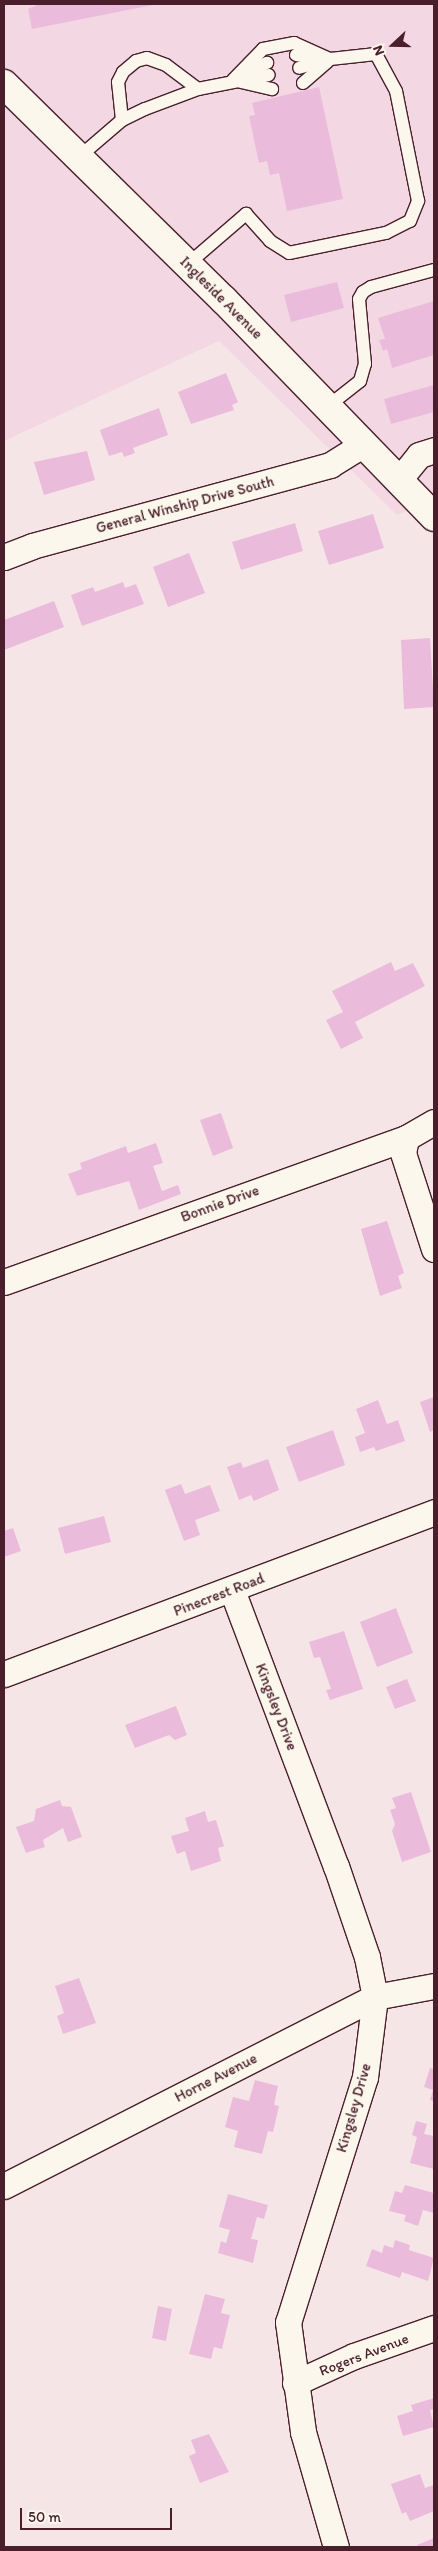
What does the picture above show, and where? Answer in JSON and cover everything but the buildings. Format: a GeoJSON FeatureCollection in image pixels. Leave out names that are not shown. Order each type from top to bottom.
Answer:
{"type":"FeatureCollection","features":[{"type":"Feature","properties":{"kind":"street","name":"Ingleside Avenue"},"geometry":{"type":"LineString","coordinates":[[4,84],[188,264],[434,517]]}},
{"type":"Feature","properties":{"kind":"street","name":"General Winship Drive South"},"geometry":{"type":"LineString","coordinates":[[4,557],[32,546],[330,465],[363,444]]}},
{"type":"Feature","properties":{"kind":"street"},"geometry":{"type":"LineString","coordinates":[[398,481],[419,455],[434,450]]}},
{"type":"Feature","properties":{"kind":"street","name":"Bonnie Drive"},"geometry":{"type":"LineString","coordinates":[[4,1282],[406,1138],[434,1122]]}},
{"type":"Feature","properties":{"kind":"street"},"geometry":{"type":"LineString","coordinates":[[406,1138],[403,1153],[434,1249]]}},
{"type":"Feature","properties":{"kind":"street","name":"Pinecrest Road"},"geometry":{"type":"LineString","coordinates":[[4,1674],[232,1590],[434,1512]]}},
{"type":"Feature","properties":{"kind":"street","name":"Kingsley Drive"},"geometry":{"type":"LineString","coordinates":[[232,1590],[343,1884],[367,1957],[375,1997],[365,2077],[288,2322],[294,2383],[318,2489],[336,2547]]}},
{"type":"Feature","properties":{"kind":"street","name":"Horne Avenue"},"geometry":{"type":"LineString","coordinates":[[4,2186],[375,1997],[434,1986]]}},
{"type":"Feature","properties":{"kind":"street","name":"Rogers Avenue"},"geometry":{"type":"LineString","coordinates":[[294,2383],[354,2356],[434,2328]]}},
{"type":"Feature","properties":{"kind":"lane"},"geometry":{"type":"LineString","coordinates":[[233,80],[263,49],[294,43],[330,59]]}},
{"type":"Feature","properties":{"kind":"lane"},"geometry":{"type":"LineString","coordinates":[[188,264],[246,214],[270,241],[289,253],[386,233],[410,221],[418,201],[396,91],[376,54],[297,62]]}},
{"type":"Feature","properties":{"kind":"lane"},"geometry":{"type":"LineString","coordinates":[[122,120],[118,82],[123,72],[136,61],[147,58],[166,65],[198,89]]}},
{"type":"Feature","properties":{"kind":"lane"},"geometry":{"type":"LineString","coordinates":[[303,83],[330,59]]}},
{"type":"Feature","properties":{"kind":"lane"},"geometry":{"type":"LineString","coordinates":[[79,157],[122,120],[198,89],[268,69]]}},
{"type":"Feature","properties":{"kind":"lane"},"geometry":{"type":"LineString","coordinates":[[233,80],[272,89]]}},
{"type":"Feature","properties":{"kind":"lane"},"geometry":{"type":"LineString","coordinates":[[327,407],[360,381],[366,344],[359,299],[371,287],[434,270]]}},
{"type":"Feature","properties":{"kind":"shaded area"},"geometry":{"type":"Polygon","coordinates":[[[4,4],[434,4],[434,500],[397,515],[219,341],[4,441],[4,4]]]}}]}
